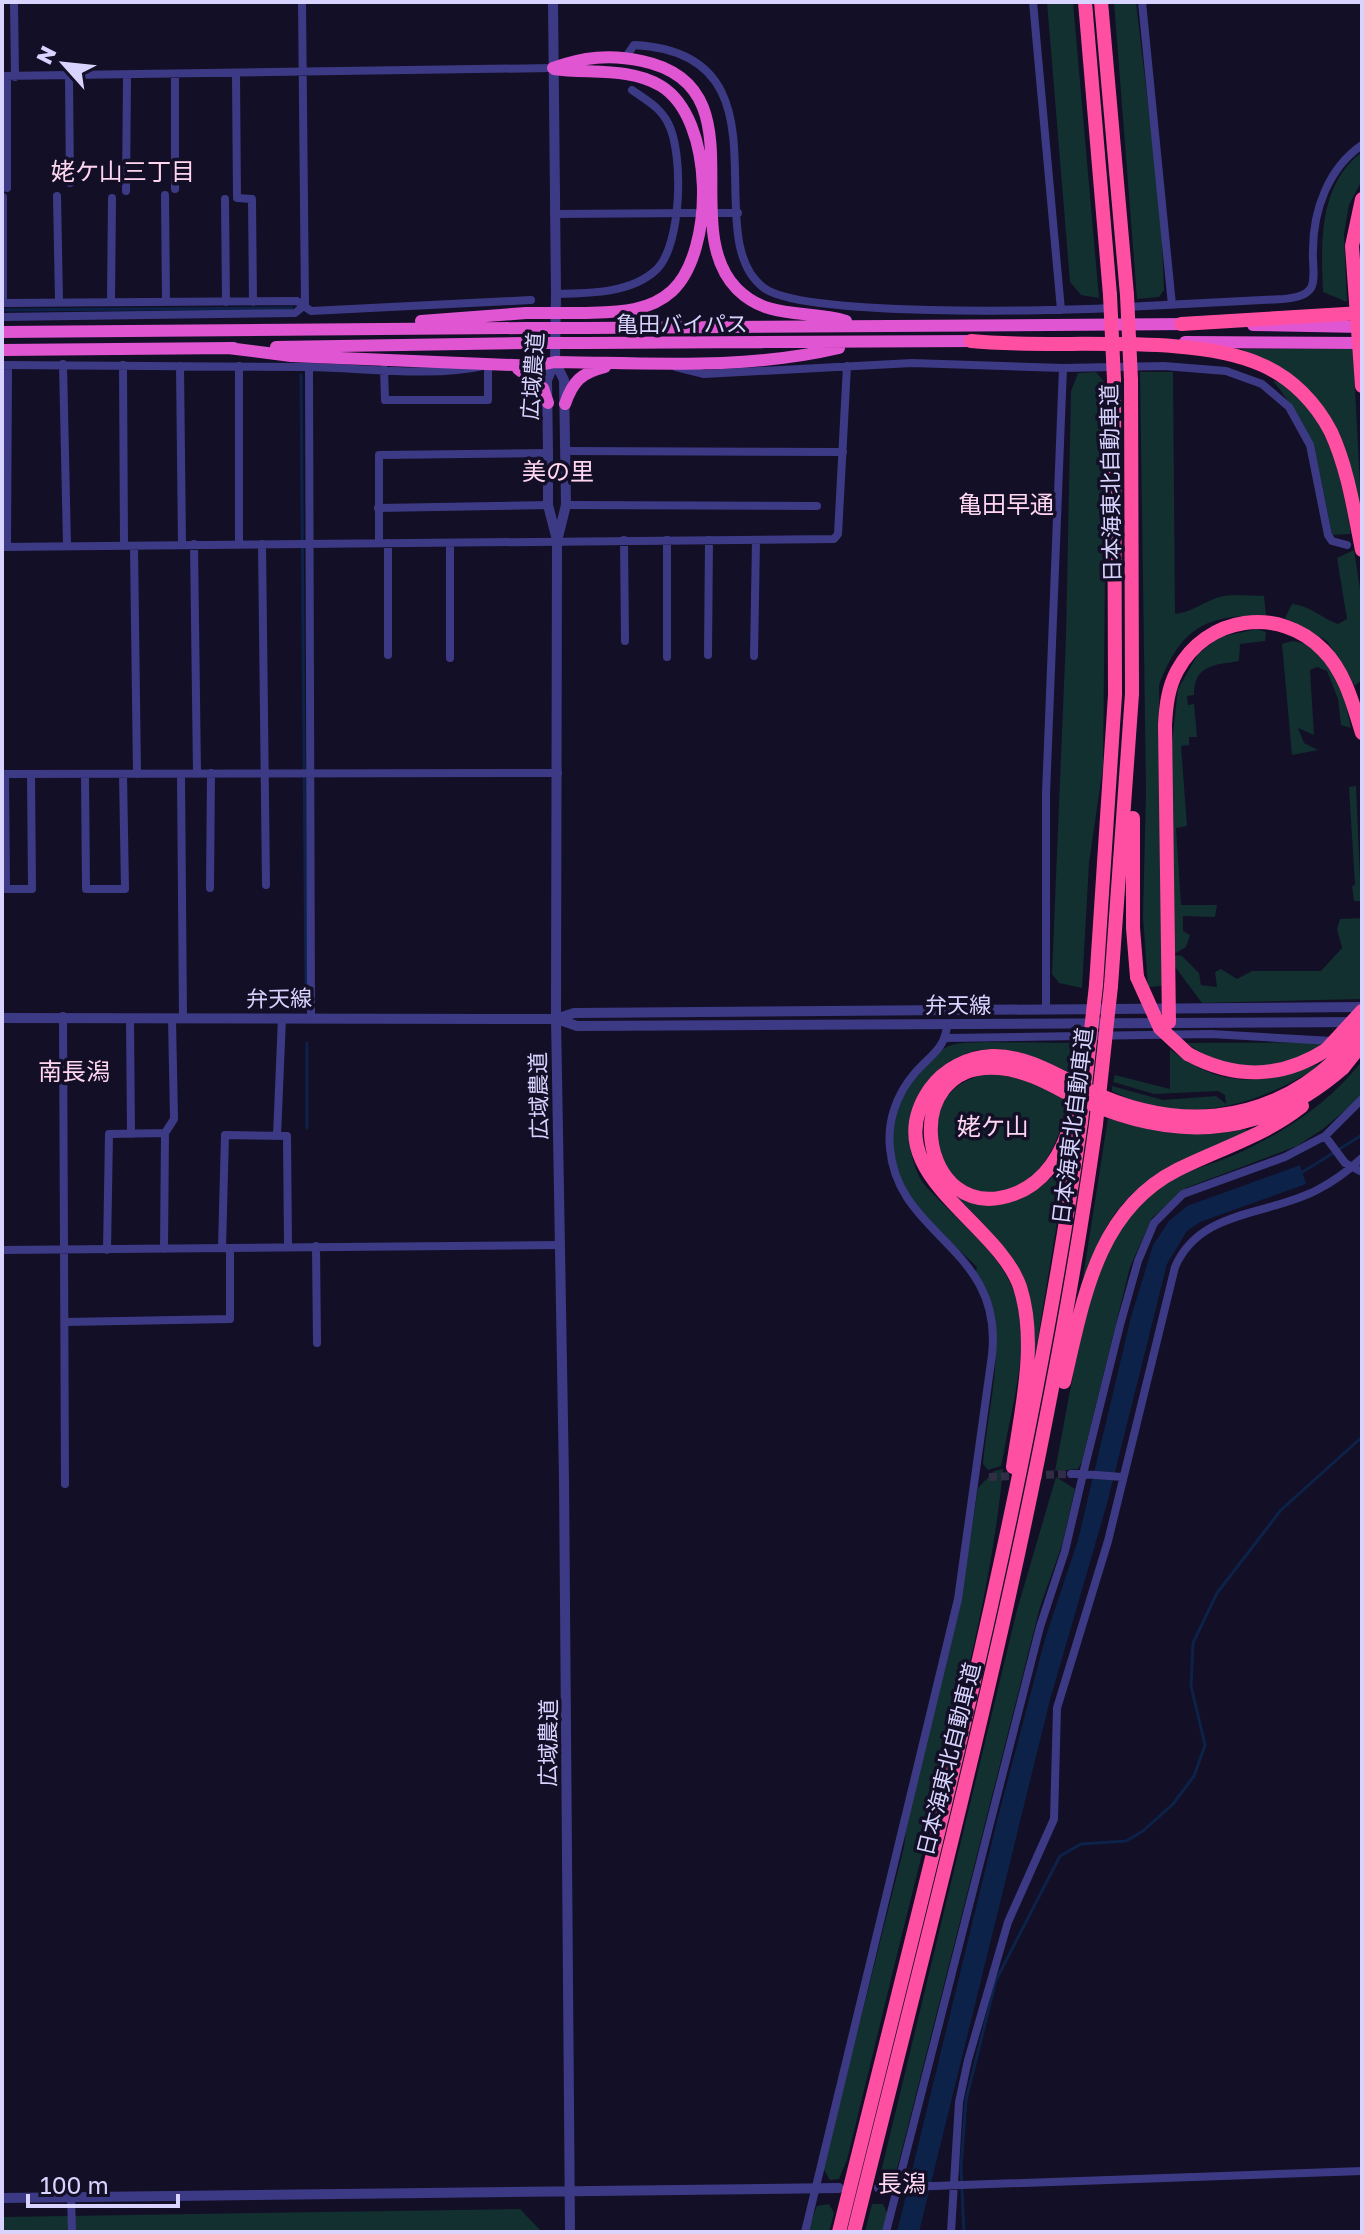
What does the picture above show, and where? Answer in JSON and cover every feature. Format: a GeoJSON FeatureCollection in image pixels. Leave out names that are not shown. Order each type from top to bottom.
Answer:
{"type":"FeatureCollection","features":[{"type":"Feature","properties":{"kind":"highway","name":"日本海東北自動車道"},"geometry":{"type":"LineString","coordinates":[[1085,2],[1110,295],[1114,380],[1117,596],[1099,985]]}},
{"type":"Feature","properties":{"kind":"highway","name":"日本海東北自動車道"},"geometry":{"type":"LineString","coordinates":[[854,2232],[1009,1597],[1058,1368],[1132,694],[1131,380],[1127,295],[1101,2]]}},
{"type":"Feature","properties":{"kind":"highway"},"geometry":{"type":"LineString","coordinates":[[553,68],[581,57],[625,58],[670,70],[693,90],[702,105],[711,141],[713,232],[726,274],[735,287],[765,309],[830,316],[861,325]]}},
{"type":"Feature","properties":{"kind":"highway"},"geometry":{"type":"LineString","coordinates":[[359,328],[529,306],[585,313],[624,312],[649,305],[670,293],[687,273],[698,249],[701,228],[701,165],[687,114],[676,97],[644,77],[585,74],[553,68]]}},
{"type":"Feature","properties":{"kind":"highway"},"geometry":{"type":"LineString","coordinates":[[1362,199],[1352,246],[1359,307],[1362,386]]}},
{"type":"Feature","properties":{"kind":"highway"},"geometry":{"type":"LineString","coordinates":[[1181,324],[1359,307]]}},
{"type":"Feature","properties":{"kind":"highway","name":"亀田バイパス"},"geometry":{"type":"LineString","coordinates":[[2,332],[861,325],[1362,327]]}},
{"type":"Feature","properties":{"kind":"highway"},"geometry":{"type":"LineString","coordinates":[[971,341],[1192,349],[1238,356],[1274,371],[1306,397],[1331,433],[1349,486],[1362,550]]}},
{"type":"Feature","properties":{"kind":"highway","name":"亀田バイパス"},"geometry":{"type":"LineString","coordinates":[[2,350],[971,341],[1361,350]]}},
{"type":"Feature","properties":{"kind":"highway"},"geometry":{"type":"LineString","coordinates":[[228,348],[291,356],[536,366],[555,362],[660,363],[800,357],[858,343]]}},
{"type":"Feature","properties":{"kind":"highway"},"geometry":{"type":"LineString","coordinates":[[565,404],[570,387],[583,373],[620,363]]}},
{"type":"Feature","properties":{"kind":"highway"},"geometry":{"type":"LineString","coordinates":[[511,365],[528,373],[543,388],[548,403]]}},
{"type":"Feature","properties":{"kind":"highway"},"geometry":{"type":"LineString","coordinates":[[1168,1015],[1165,725],[1170,688],[1183,660],[1206,637],[1234,624],[1263,621],[1290,627],[1314,641],[1332,660],[1349,692],[1362,733]]}},
{"type":"Feature","properties":{"kind":"highway"},"geometry":{"type":"LineString","coordinates":[[1132,694],[1133,928],[1137,977],[1160,1028],[1188,1054],[1223,1070],[1260,1073],[1334,1059]]}},
{"type":"Feature","properties":{"kind":"highway"},"geometry":{"type":"LineString","coordinates":[[1099,985],[1083,1122],[1045,1174],[1023,1191],[997,1198],[971,1194],[949,1180],[930,1145],[930,1121],[939,1098],[956,1079],[979,1069],[1003,1068],[1028,1075],[1134,1121],[1198,1129],[1242,1122],[1288,1107],[1319,1088],[1362,1009]]}},
{"type":"Feature","properties":{"kind":"highway"},"geometry":{"type":"LineString","coordinates":[[1009,1597],[1087,1292],[1114,1225],[1133,1201],[1159,1180],[1268,1129],[1307,1102],[1334,1059],[1362,1023]]}},
{"type":"Feature","properties":{"kind":"highway"},"geometry":{"type":"LineString","coordinates":[[996,1586],[1027,1353],[1025,1306],[1010,1266],[998,1248],[939,1189],[920,1159],[917,1127],[928,1092],[955,1067],[976,1058],[999,1056],[1037,1066],[1136,1110],[1168,1116],[1204,1117],[1240,1112],[1276,1100],[1311,1080],[1334,1059],[1362,1044]]}},
{"type":"Feature","properties":{"kind":"highway","name":"日本海東北自動車道"},"geometry":{"type":"LineString","coordinates":[[839,2232],[996,1586],[1043,1364],[1083,1122]]}},
{"type":"Feature","properties":{"kind":"street"},"geometry":{"type":"LineString","coordinates":[[14,2],[8,77],[2,303],[297,301],[311,311],[485,302],[529,306]]}},
{"type":"Feature","properties":{"kind":"street"},"geometry":{"type":"LineString","coordinates":[[302,2],[305,305]]}},
{"type":"Feature","properties":{"kind":"street","name":"広域農道"},"geometry":{"type":"LineString","coordinates":[[553,2],[555,362],[547,380],[548,505],[557,540],[556,1019],[570,2232]]}},
{"type":"Feature","properties":{"kind":"street"},"geometry":{"type":"LineString","coordinates":[[1033,2],[1061,310]]}},
{"type":"Feature","properties":{"kind":"street"},"geometry":{"type":"LineString","coordinates":[[1142,2],[1172,305]]}},
{"type":"Feature","properties":{"kind":"street"},"geometry":{"type":"LineString","coordinates":[[625,58],[634,45],[675,51],[696,63],[721,93],[733,129],[744,262],[765,288],[782,296],[849,306],[1061,310],[1283,299],[1303,295],[1310,288],[1313,278],[1314,228],[1324,192],[1342,163],[1362,145]]}},
{"type":"Feature","properties":{"kind":"street"},"geometry":{"type":"LineString","coordinates":[[8,77],[553,68]]}},
{"type":"Feature","properties":{"kind":"street"},"geometry":{"type":"LineString","coordinates":[[236,75],[237,198],[252,199],[253,302]]}},
{"type":"Feature","properties":{"kind":"street"},"geometry":{"type":"LineString","coordinates":[[126,191],[127,76]]}},
{"type":"Feature","properties":{"kind":"street"},"geometry":{"type":"LineString","coordinates":[[175,76],[175,189]]}},
{"type":"Feature","properties":{"kind":"street"},"geometry":{"type":"LineString","coordinates":[[69,77],[70,183]]}},
{"type":"Feature","properties":{"kind":"street"},"geometry":{"type":"LineString","coordinates":[[556,294],[598,293],[630,284],[657,269],[673,238],[679,164],[675,140],[658,108],[632,90]]}},
{"type":"Feature","properties":{"kind":"street"},"geometry":{"type":"LineString","coordinates":[[165,195],[166,302]]}},
{"type":"Feature","properties":{"kind":"street"},"geometry":{"type":"LineString","coordinates":[[57,196],[59,301]]}},
{"type":"Feature","properties":{"kind":"street"},"geometry":{"type":"LineString","coordinates":[[111,301],[112,198]]}},
{"type":"Feature","properties":{"kind":"street"},"geometry":{"type":"LineString","coordinates":[[225,199],[226,302]]}},
{"type":"Feature","properties":{"kind":"street"},"geometry":{"type":"LineString","coordinates":[[554,214],[694,213]]}},
{"type":"Feature","properties":{"kind":"street"},"geometry":{"type":"LineString","coordinates":[[719,213],[738,213]]}},
{"type":"Feature","properties":{"kind":"street"},"geometry":{"type":"LineString","coordinates":[[2,317],[295,313],[305,305]]}},
{"type":"Feature","properties":{"kind":"street"},"geometry":{"type":"LineString","coordinates":[[555,362],[564,380],[565,404],[566,505],[557,540]]}},
{"type":"Feature","properties":{"kind":"street"},"geometry":{"type":"LineString","coordinates":[[660,363],[704,374],[912,363],[1226,371],[1262,384],[1289,407],[1310,445],[1328,535],[1332,541],[1347,545]]}},
{"type":"Feature","properties":{"kind":"street"},"geometry":{"type":"LineString","coordinates":[[63,364],[67,545]]}},
{"type":"Feature","properties":{"kind":"street"},"geometry":{"type":"LineString","coordinates":[[384,369],[385,400],[488,400],[488,365],[456,372],[384,369],[309,367],[5,365],[4,547],[834,539],[838,534],[847,366]]}},
{"type":"Feature","properties":{"kind":"street"},"geometry":{"type":"LineString","coordinates":[[123,365],[137,774]]}},
{"type":"Feature","properties":{"kind":"street"},"geometry":{"type":"LineString","coordinates":[[180,366],[182,545]]}},
{"type":"Feature","properties":{"kind":"street"},"geometry":{"type":"LineString","coordinates":[[239,366],[239,545]]}},
{"type":"Feature","properties":{"kind":"street"},"geometry":{"type":"LineString","coordinates":[[309,367],[304,543],[311,1017]]}},
{"type":"Feature","properties":{"kind":"street"},"geometry":{"type":"LineString","coordinates":[[1046,1009],[1046,794],[1063,368]]}},
{"type":"Feature","properties":{"kind":"street"},"geometry":{"type":"LineString","coordinates":[[565,451],[843,452]]}},
{"type":"Feature","properties":{"kind":"street"},"geometry":{"type":"LineString","coordinates":[[388,655],[384,543],[378,508],[379,455],[548,453]]}},
{"type":"Feature","properties":{"kind":"street"},"geometry":{"type":"LineString","coordinates":[[378,508],[548,505]]}},
{"type":"Feature","properties":{"kind":"street"},"geometry":{"type":"LineString","coordinates":[[566,505],[817,506]]}},
{"type":"Feature","properties":{"kind":"street"},"geometry":{"type":"LineString","coordinates":[[624,540],[625,641]]}},
{"type":"Feature","properties":{"kind":"street"},"geometry":{"type":"LineString","coordinates":[[667,540],[667,657]]}},
{"type":"Feature","properties":{"kind":"street"},"geometry":{"type":"LineString","coordinates":[[708,655],[709,540]]}},
{"type":"Feature","properties":{"kind":"street"},"geometry":{"type":"LineString","coordinates":[[754,656],[756,540]]}},
{"type":"Feature","properties":{"kind":"street"},"geometry":{"type":"LineString","coordinates":[[450,543],[450,658]]}},
{"type":"Feature","properties":{"kind":"street"},"geometry":{"type":"LineString","coordinates":[[194,544],[197,773]]}},
{"type":"Feature","properties":{"kind":"street"},"geometry":{"type":"LineString","coordinates":[[262,544],[266,885]]}},
{"type":"Feature","properties":{"kind":"street"},"geometry":{"type":"LineString","coordinates":[[210,888],[211,773]]}},
{"type":"Feature","properties":{"kind":"street"},"geometry":{"type":"LineString","coordinates":[[31,774],[32,889],[6,889],[3,774],[558,773]]}},
{"type":"Feature","properties":{"kind":"street"},"geometry":{"type":"LineString","coordinates":[[85,774],[86,889],[125,889],[123,774]]}},
{"type":"Feature","properties":{"kind":"street"},"geometry":{"type":"LineString","coordinates":[[164,1249],[165,1133],[174,1119],[181,774]]}},
{"type":"Feature","properties":{"kind":"street","name":"弁天線"},"geometry":{"type":"LineString","coordinates":[[556,1019],[574,1013],[1046,1009],[1362,1023]]}},
{"type":"Feature","properties":{"kind":"street","name":"弁天線"},"geometry":{"type":"LineString","coordinates":[[2,1018],[556,1019],[577,1026],[947,1024],[1362,1009]]}},
{"type":"Feature","properties":{"kind":"street"},"geometry":{"type":"LineString","coordinates":[[63,1016],[65,1484]]}},
{"type":"Feature","properties":{"kind":"street"},"geometry":{"type":"LineString","coordinates":[[130,1018],[131,1134]]}},
{"type":"Feature","properties":{"kind":"street"},"geometry":{"type":"LineString","coordinates":[[277,1136],[282,1018]]}},
{"type":"Feature","properties":{"kind":"street"},"geometry":{"type":"LineString","coordinates":[[805,2232],[958,1599],[994,1340],[991,1308],[970,1267],[902,1189],[890,1149],[891,1120],[900,1096],[946,1038],[947,1024]]}},
{"type":"Feature","properties":{"kind":"street"},"geometry":{"type":"LineString","coordinates":[[946,1038],[1211,1034],[1314,1038],[1362,1044]]}},
{"type":"Feature","properties":{"kind":"street"},"geometry":{"type":"LineString","coordinates":[[886,2232],[1040,1627],[1086,1474],[1138,1261],[1154,1223],[1183,1194],[1327,1139],[1362,1099]]}},
{"type":"Feature","properties":{"kind":"street"},"geometry":{"type":"LineString","coordinates":[[107,1250],[109,1134],[165,1133]]}},
{"type":"Feature","properties":{"kind":"street"},"geometry":{"type":"LineString","coordinates":[[66,1322],[230,1319],[225,1135],[287,1136],[288,1247]]}},
{"type":"Feature","properties":{"kind":"street"},"geometry":{"type":"LineString","coordinates":[[1327,1139],[1349,1165],[1362,1172]]}},
{"type":"Feature","properties":{"kind":"street"},"geometry":{"type":"LineString","coordinates":[[951,2232],[959,2102],[968,2060],[1008,1922],[1054,1819],[1057,1708],[1108,1541],[1181,1255],[1209,1227],[1316,1191],[1362,1158]]}},
{"type":"Feature","properties":{"kind":"street"},"geometry":{"type":"LineString","coordinates":[[2,1250],[560,1245]]}},
{"type":"Feature","properties":{"kind":"street"},"geometry":{"type":"LineString","coordinates":[[316,1246],[317,1343]]}},
{"type":"Feature","properties":{"kind":"street"},"geometry":{"type":"LineString","coordinates":[[1071,1474],[1122,1477]]}},
{"type":"Feature","properties":{"kind":"street"},"geometry":{"type":"LineString","coordinates":[[977,1478],[989,1477]]}},
{"type":"Feature","properties":{"kind":"street"},"geometry":{"type":"LineString","coordinates":[[878,2188],[1362,2171]]}},
{"type":"Feature","properties":{"kind":"street"},"geometry":{"type":"LineString","coordinates":[[2,2198],[839,2188]]}},
{"type":"Feature","properties":{"kind":"street"},"geometry":{"type":"LineString","coordinates":[[71,2196],[72,2232]]}},
{"type":"Feature","properties":{"kind":"green space"},"geometry":{"type":"Polygon","coordinates":[[[1047,2],[1073,2],[1099,298],[1081,295],[1070,282],[1047,2]]]}},
{"type":"Feature","properties":{"kind":"green space"},"geometry":{"type":"Polygon","coordinates":[[[1114,2],[1136,2],[1161,214],[1164,290],[1159,297],[1137,299],[1114,2]]]}},
{"type":"Feature","properties":{"kind":"green space"},"geometry":{"type":"Polygon","coordinates":[[[1362,152],[1362,180],[1349,205],[1344,234],[1347,302],[1323,292],[1323,235],[1325,216],[1337,181],[1362,152]]]}},
{"type":"Feature","properties":{"kind":"green space"},"geometry":{"type":"Polygon","coordinates":[[[1241,349],[1353,349],[1362,525],[1342,447],[1268,361],[1241,349]]]}},
{"type":"Feature","properties":{"kind":"green space"},"geometry":{"type":"Polygon","coordinates":[[[1096,372],[1107,385],[1103,767],[1089,863],[1082,988],[1059,983],[1052,974],[1066,636],[1071,391],[1078,373],[1096,372]]]}},
{"type":"Feature","properties":{"kind":"green space"},"geometry":{"type":"Polygon","coordinates":[[[1140,372],[1173,372],[1175,614],[1218,598],[1239,595],[1264,596],[1266,615],[1227,618],[1198,628],[1177,649],[1159,685],[1162,986],[1148,987],[1143,917],[1146,791],[1140,372]]]}},
{"type":"Feature","properties":{"kind":"green space"},"geometry":{"type":"Polygon","coordinates":[[[1273,381],[1282,383],[1294,393],[1319,423],[1334,458],[1351,534],[1332,535],[1319,472],[1307,435],[1273,381]]]}},
{"type":"Feature","properties":{"kind":"green space"},"geometry":{"type":"Polygon","coordinates":[[[1354,550],[1362,602],[1362,679],[1355,686],[1327,641],[1285,618],[1292,604],[1305,607],[1338,624],[1347,619],[1337,558],[1354,550]]]}},
{"type":"Feature","properties":{"kind":"green space"},"geometry":{"type":"Polygon","coordinates":[[[1257,629],[1266,632],[1265,641],[1240,644],[1239,661],[1207,668],[1198,678],[1194,695],[1187,696],[1188,705],[1194,704],[1197,737],[1189,737],[1189,745],[1181,746],[1187,826],[1176,828],[1181,905],[1217,905],[1215,917],[1183,916],[1183,931],[1190,935],[1186,947],[1174,954],[1171,751],[1178,689],[1198,654],[1220,637],[1257,629]]]}},
{"type":"Feature","properties":{"kind":"green space"},"geometry":{"type":"Polygon","coordinates":[[[1292,641],[1305,644],[1326,662],[1340,688],[1351,728],[1341,725],[1338,699],[1327,671],[1317,667],[1310,670],[1314,735],[1298,728],[1304,743],[1318,750],[1292,755],[1282,644],[1292,641]]]}},
{"type":"Feature","properties":{"kind":"green space"},"geometry":{"type":"Polygon","coordinates":[[[1356,786],[1361,901],[1354,901],[1352,886],[1355,885],[1349,787],[1356,786]]]}},
{"type":"Feature","properties":{"kind":"green space"},"geometry":{"type":"Polygon","coordinates":[[[1362,918],[1360,999],[1202,1003],[1170,960],[1176,955],[1182,956],[1199,973],[1201,985],[1217,987],[1215,972],[1221,969],[1237,979],[1252,971],[1321,971],[1342,948],[1337,929],[1340,919],[1362,918]]]}},
{"type":"Feature","properties":{"kind":"green space"},"geometry":{"type":"Polygon","coordinates":[[[985,1042],[1072,1043],[1070,1073],[1007,1050],[976,1050],[961,1056],[932,1076],[923,1088],[911,1117],[910,1147],[920,1178],[993,1256],[1015,1295],[1021,1333],[1018,1374],[1001,1466],[988,1470],[983,1464],[996,1341],[987,1294],[976,1272],[977,1267],[930,1221],[906,1190],[897,1172],[893,1153],[897,1113],[914,1077],[948,1046],[985,1042]]]}},
{"type":"Feature","properties":{"kind":"green space"},"geometry":{"type":"Polygon","coordinates":[[[1327,1042],[1294,1059],[1257,1066],[1220,1061],[1187,1043],[1327,1042]]]}},
{"type":"Feature","properties":{"kind":"green space"},"geometry":{"type":"Polygon","coordinates":[[[1170,1049],[1208,1072],[1245,1080],[1282,1075],[1324,1062],[1275,1090],[1221,1107],[1194,1110],[1166,1108],[1112,1091],[1112,1086],[1163,1100],[1216,1096],[1226,1104],[1225,1095],[1218,1091],[1154,1094],[1113,1082],[1115,1075],[1170,1089],[1170,1049]]]}},
{"type":"Feature","properties":{"kind":"green space"},"geometry":{"type":"Polygon","coordinates":[[[1362,1061],[1362,1096],[1323,1129],[1297,1146],[1186,1188],[1152,1218],[1130,1267],[1082,1461],[1078,1469],[1055,1471],[1089,1307],[1110,1246],[1126,1217],[1167,1182],[1241,1152],[1292,1124],[1322,1102],[1362,1061]]]}},
{"type":"Feature","properties":{"kind":"green space"},"geometry":{"type":"Polygon","coordinates":[[[989,1073],[1029,1080],[1068,1101],[1057,1139],[1047,1158],[1021,1186],[1004,1193],[985,1192],[963,1184],[945,1166],[937,1141],[939,1114],[951,1092],[964,1082],[989,1073]]]}},
{"type":"Feature","properties":{"kind":"green space"},"geometry":{"type":"Polygon","coordinates":[[[1108,1118],[1176,1133],[1210,1134],[1246,1129],[1250,1134],[1172,1166],[1138,1189],[1110,1221],[1082,1284],[1108,1118]]]}},
{"type":"Feature","properties":{"kind":"green space"},"geometry":{"type":"Polygon","coordinates":[[[1059,1168],[1066,1168],[1035,1356],[1028,1305],[1016,1267],[993,1235],[957,1198],[959,1194],[987,1202],[1014,1200],[1038,1189],[1059,1168]]]}},
{"type":"Feature","properties":{"kind":"green space"},"geometry":{"type":"Polygon","coordinates":[[[1003,1469],[991,1557],[964,1689],[847,2160],[839,2179],[830,2180],[823,2168],[904,1847],[908,1815],[966,1566],[978,1488],[994,1471],[1003,1469]]]}},
{"type":"Feature","properties":{"kind":"green space"},"geometry":{"type":"Polygon","coordinates":[[[1056,1477],[1075,1489],[1062,1545],[1040,1607],[895,2177],[879,2180],[1017,1610],[1056,1477]]]}},
{"type":"Feature","properties":{"kind":"green space"},"geometry":{"type":"Polygon","coordinates":[[[829,2204],[834,2213],[829,2232],[807,2232],[817,2206],[829,2204]]]}},
{"type":"Feature","properties":{"kind":"green space"},"geometry":{"type":"Polygon","coordinates":[[[872,2204],[883,2204],[888,2215],[884,2232],[865,2232],[872,2204]]]}},
{"type":"Feature","properties":{"kind":"green space"},"geometry":{"type":"Polygon","coordinates":[[[520,2209],[542,2232],[2,2232],[2,2217],[520,2209]]]}},
{"type":"Feature","properties":{"kind":"water"},"geometry":{"type":"Polygon","coordinates":[[[1300,1165],[1306,1184],[1200,1222],[1187,1231],[1167,1264],[1108,1500],[1050,1700],[919,2232],[897,2232],[998,1817],[1045,1639],[1078,1540],[1131,1317],[1153,1245],[1169,1221],[1187,1206],[1300,1165]]]}},
{"type":"Feature","properties":{"kind":"waterway"},"geometry":{"type":"LineString","coordinates":[[2,310],[292,308]]}},
{"type":"Feature","properties":{"kind":"waterway"},"geometry":{"type":"LineString","coordinates":[[301,375],[306,995]]}},
{"type":"Feature","properties":{"kind":"waterway"},"geometry":{"type":"LineString","coordinates":[[307,1043],[307,1128]]}},
{"type":"Feature","properties":{"kind":"waterway"},"geometry":{"type":"LineString","coordinates":[[1301,1173],[1362,1135]]}},
{"type":"Feature","properties":{"kind":"waterway"},"geometry":{"type":"LineString","coordinates":[[964,2232],[961,2168],[966,2100],[996,1980],[1060,1856],[1081,1844],[1126,1841],[1143,1831],[1173,1804],[1194,1776],[1205,1745],[1191,1686],[1193,1643],[1217,1593],[1281,1510],[1362,1437]]}},
{"type":"Feature","properties":{"kind":"tunnel"},"geometry":{"type":"LineString","coordinates":[[1034,1475],[1071,1474]]}},
{"type":"Feature","properties":{"kind":"tunnel"},"geometry":{"type":"LineString","coordinates":[[989,1477],[1020,1476]]}},
{"type":"Feature","properties":{"kind":"district","name":"姥ケ山三丁目"},"geometry":{"type":"Point","coordinates":[123,170]}},
{"type":"Feature","properties":{"kind":"district","name":"美の里"},"geometry":{"type":"Point","coordinates":[558,470]}},
{"type":"Feature","properties":{"kind":"district","name":"亀田早通"},"geometry":{"type":"Point","coordinates":[1006,503]}},
{"type":"Feature","properties":{"kind":"district","name":"南長潟"},"geometry":{"type":"Point","coordinates":[74,1070]}},
{"type":"Feature","properties":{"kind":"district","name":"姥ケ山"},"geometry":{"type":"Point","coordinates":[993,1125]}},
{"type":"Feature","properties":{"kind":"district","name":"長潟"},"geometry":{"type":"Point","coordinates":[902,2182]}}]}
